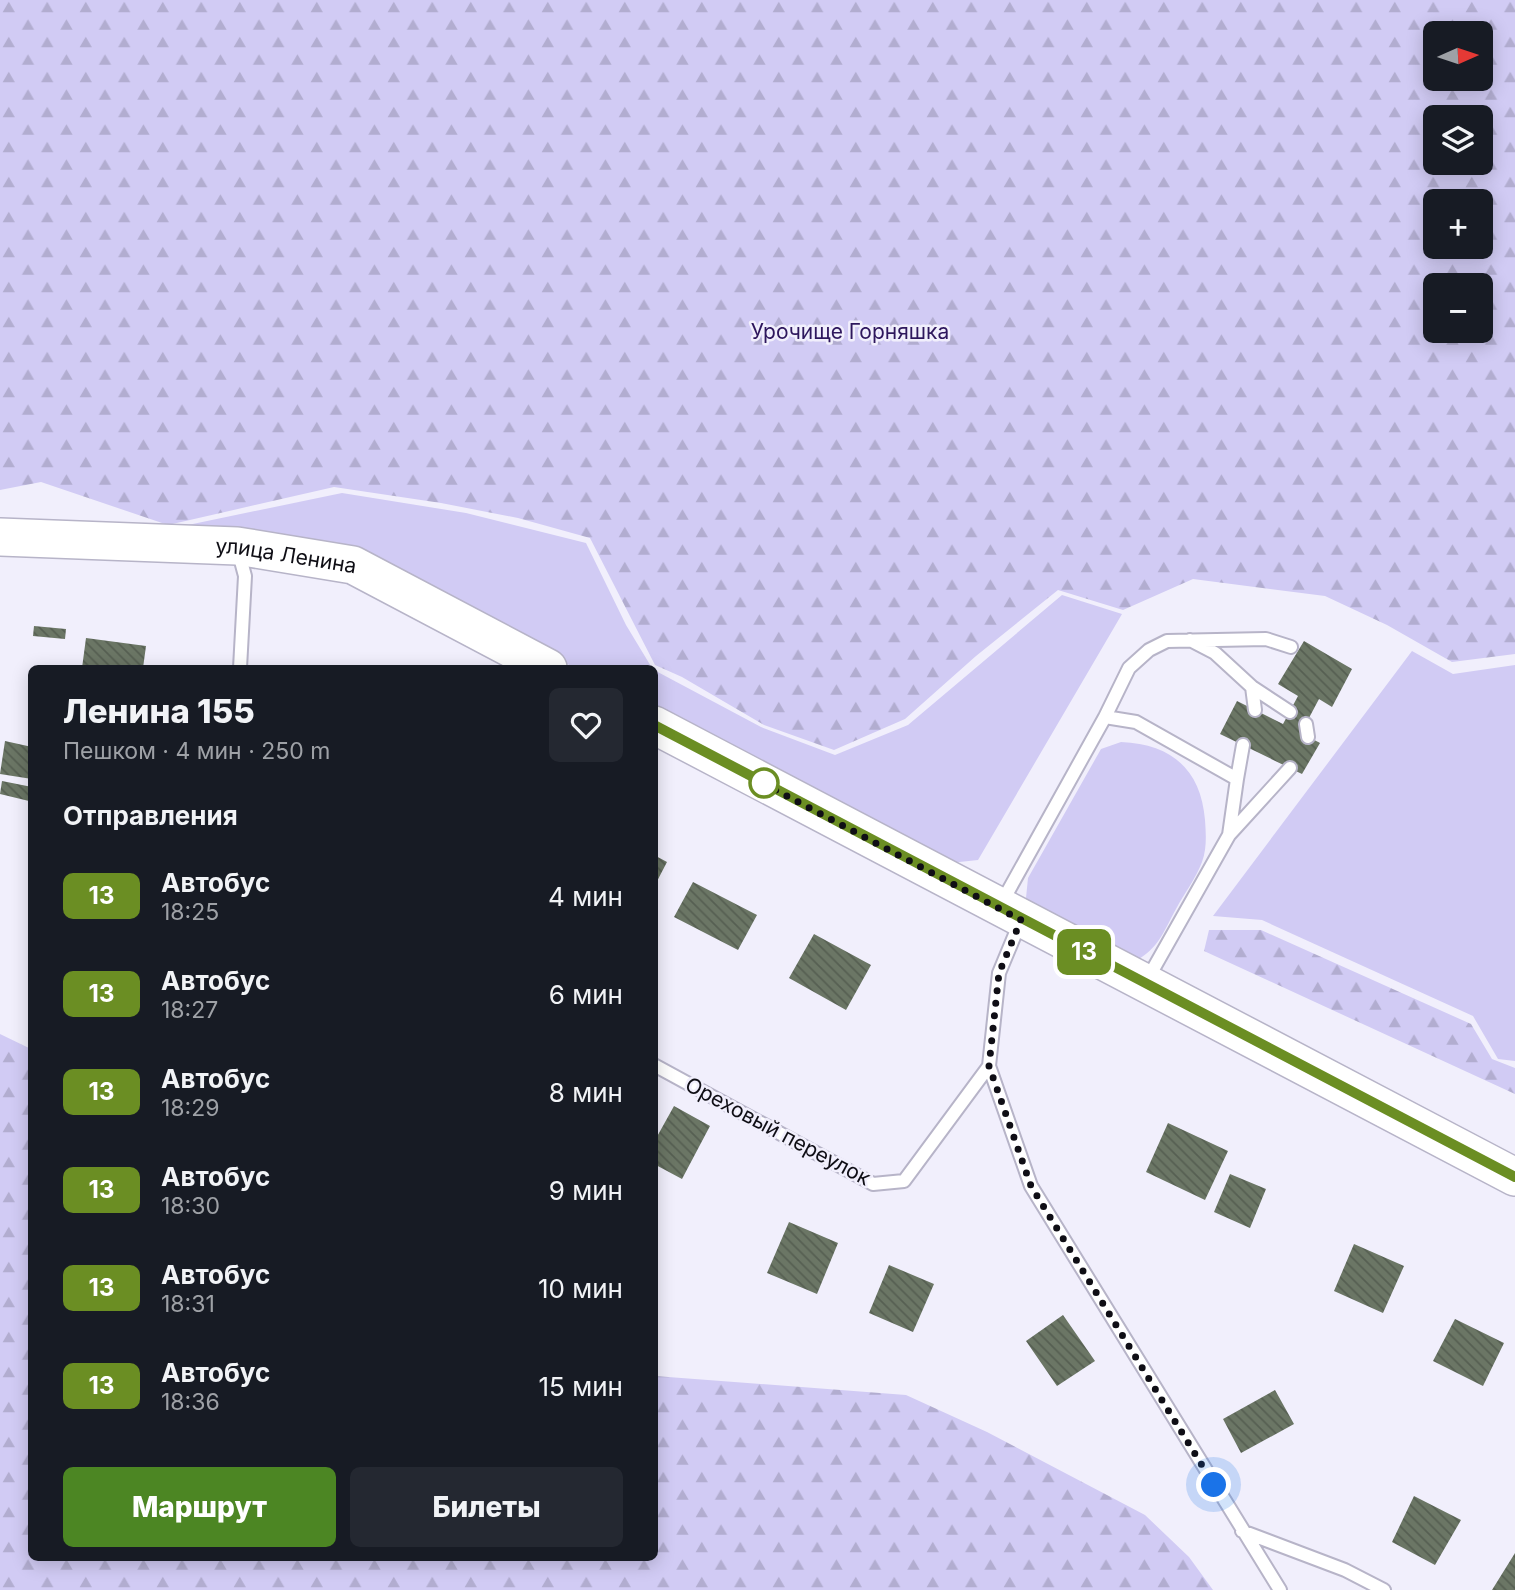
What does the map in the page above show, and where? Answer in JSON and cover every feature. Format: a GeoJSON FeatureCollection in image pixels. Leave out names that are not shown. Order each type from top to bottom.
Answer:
{"type":"FeatureCollection","features":[{"type":"Feature","properties":{"kind":"main road","name":"улица Ленина"},"geometry":{"type":"LineString","coordinates":[[0,537],[237,546],[353,565],[542,665]]}},
{"type":"Feature","properties":{"kind":"main road"},"geometry":{"type":"LineString","coordinates":[[658,727],[1515,1177]]}},
{"type":"Feature","properties":{"kind":"lane"},"geometry":{"type":"LineString","coordinates":[[237,546],[245,576],[240,665]]}},
{"type":"Feature","properties":{"kind":"lane"},"geometry":{"type":"LineString","coordinates":[[1280,1590],[1031,1186],[989,1066],[999,973],[1010,914],[1129,668],[1149,650],[1167,641],[1266,639],[1291,647]]}},
{"type":"Feature","properties":{"kind":"lane"},"geometry":{"type":"LineString","coordinates":[[1190,640],[1215,653],[1252,687],[1290,712]]}},
{"type":"Feature","properties":{"kind":"lane"},"geometry":{"type":"LineString","coordinates":[[1252,687],[1255,710]]}},
{"type":"Feature","properties":{"kind":"lane"},"geometry":{"type":"LineString","coordinates":[[1105,717],[1136,722],[1237,779]]}},
{"type":"Feature","properties":{"kind":"lane"},"geometry":{"type":"LineString","coordinates":[[1229,835],[1244,745]]}},
{"type":"Feature","properties":{"kind":"lane"},"geometry":{"type":"LineString","coordinates":[[1145,983],[1229,835],[1290,768]]}},
{"type":"Feature","properties":{"kind":"lane","name":"Ореховый переулок"},"geometry":{"type":"LineString","coordinates":[[658,1067],[873,1184],[904,1181],[989,1066]]}},
{"type":"Feature","properties":{"kind":"lane"},"geometry":{"type":"LineString","coordinates":[[1242,1531],[1345,1570],[1384,1590]]}},
{"type":"Feature","properties":{"kind":"green space","name":"Урочище Горняшка"},"geometry":{"type":"Polygon","coordinates":[[[0,0],[1515,0],[1515,654],[1452,662],[1387,625],[1325,596],[1193,579],[1123,610],[1058,590],[976,656],[905,719],[834,750],[764,725],[682,677],[655,665],[590,538],[518,518],[334,487],[168,525],[41,482],[0,490],[0,0]]]}},
{"type":"Feature","properties":{"kind":"green space"},"geometry":{"type":"Polygon","coordinates":[[[342,493],[466,513],[586,543],[626,625],[650,665],[569,665],[344,549],[188,525],[342,493]]]}},
{"type":"Feature","properties":{"kind":"green space"},"geometry":{"type":"Polygon","coordinates":[[[1062,595],[1122,614],[978,860],[950,863],[658,712],[658,672],[761,727],[835,755],[908,725],[1062,595]]]}},
{"type":"Feature","properties":{"kind":"green space"},"geometry":{"type":"Polygon","coordinates":[[[1412,651],[1453,674],[1515,665],[1515,1061],[1498,1059],[1473,1016],[1262,920],[1213,916],[1412,651]]]}},
{"type":"Feature","properties":{"kind":"green space"},"geometry":{"type":"Polygon","coordinates":[[[1121,742],[1155,748],[1181,763],[1197,787],[1202,802],[1206,841],[1197,874],[1160,939],[1150,951],[1134,962],[1038,914],[1026,898],[1028,878],[1101,749],[1121,742]]]}},
{"type":"Feature","properties":{"kind":"green space"},"geometry":{"type":"Polygon","coordinates":[[[1209,930],[1261,930],[1471,1024],[1492,1059],[1515,1068],[1515,1094],[1204,951],[1209,930]]]}},
{"type":"Feature","properties":{"kind":"green space"},"geometry":{"type":"Polygon","coordinates":[[[0,1034],[28,1048],[28,1561],[658,1561],[658,1376],[906,1395],[987,1432],[1145,1515],[1189,1557],[1213,1590],[0,1590],[0,1034]]]}},
{"type":"Feature","properties":{"kind":"building"},"geometry":{"type":"Polygon","coordinates":[[[34,626],[66,629],[65,639],[33,636],[34,626]]]}},
{"type":"Feature","properties":{"kind":"building"},"geometry":{"type":"Polygon","coordinates":[[[86,638],[146,646],[143,665],[82,665],[86,638]]]}},
{"type":"Feature","properties":{"kind":"building"},"geometry":{"type":"Polygon","coordinates":[[[1304,641],[1352,669],[1332,707],[1319,699],[1301,733],[1320,743],[1302,774],[1220,734],[1237,701],[1283,724],[1298,696],[1278,684],[1304,641]]]}},
{"type":"Feature","properties":{"kind":"building"},"geometry":{"type":"Polygon","coordinates":[[[5,741],[28,746],[28,778],[0,774],[5,741]]]}},
{"type":"Feature","properties":{"kind":"building"},"geometry":{"type":"Polygon","coordinates":[[[2,781],[28,786],[28,801],[0,794],[2,781]]]}},
{"type":"Feature","properties":{"kind":"building"},"geometry":{"type":"Polygon","coordinates":[[[658,857],[667,862],[658,879],[658,857]]]}},
{"type":"Feature","properties":{"kind":"building"},"geometry":{"type":"Polygon","coordinates":[[[693,882],[757,915],[738,950],[674,917],[693,882]]]}},
{"type":"Feature","properties":{"kind":"building"},"geometry":{"type":"Polygon","coordinates":[[[814,934],[871,965],[846,1010],[789,978],[814,934]]]}},
{"type":"Feature","properties":{"kind":"building"},"geometry":{"type":"Polygon","coordinates":[[[674,1106],[710,1126],[682,1179],[658,1166],[658,1135],[674,1106]]]}},
{"type":"Feature","properties":{"kind":"building"},"geometry":{"type":"Polygon","coordinates":[[[1168,1123],[1228,1151],[1205,1200],[1146,1172],[1168,1123]]]}},
{"type":"Feature","properties":{"kind":"building"},"geometry":{"type":"Polygon","coordinates":[[[1230,1174],[1266,1189],[1250,1228],[1214,1212],[1230,1174]]]}},
{"type":"Feature","properties":{"kind":"building"},"geometry":{"type":"Polygon","coordinates":[[[789,1222],[838,1243],[817,1294],[767,1273],[789,1222]]]}},
{"type":"Feature","properties":{"kind":"building"},"geometry":{"type":"Polygon","coordinates":[[[1354,1244],[1404,1266],[1383,1313],[1334,1291],[1354,1244]]]}},
{"type":"Feature","properties":{"kind":"building"},"geometry":{"type":"Polygon","coordinates":[[[889,1265],[934,1284],[913,1332],[869,1313],[889,1265]]]}},
{"type":"Feature","properties":{"kind":"building"},"geometry":{"type":"Polygon","coordinates":[[[1063,1315],[1095,1361],[1057,1386],[1026,1341],[1063,1315]]]}},
{"type":"Feature","properties":{"kind":"building"},"geometry":{"type":"Polygon","coordinates":[[[1455,1319],[1504,1343],[1483,1386],[1433,1361],[1455,1319]]]}},
{"type":"Feature","properties":{"kind":"building"},"geometry":{"type":"Polygon","coordinates":[[[1275,1390],[1294,1424],[1241,1453],[1223,1419],[1275,1390]]]}},
{"type":"Feature","properties":{"kind":"building"},"geometry":{"type":"Polygon","coordinates":[[[1414,1496],[1461,1520],[1435,1565],[1392,1542],[1414,1496]]]}},
{"type":"Feature","properties":{"kind":"building"},"geometry":{"type":"Polygon","coordinates":[[[1515,1553],[1515,1590],[1492,1590],[1515,1553]]]}},
{"type":"Feature","properties":{"kind":"bus line","name":"13"},"geometry":{"type":"LineString","coordinates":[[658,727],[1515,1177]]}},
{"type":"Feature","properties":{"kind":"route"},"geometry":{"type":"LineString","coordinates":[[764,783],[753,778],[1021,920],[999,973],[989,1066],[1031,1186],[1214,1485]]}}]}
